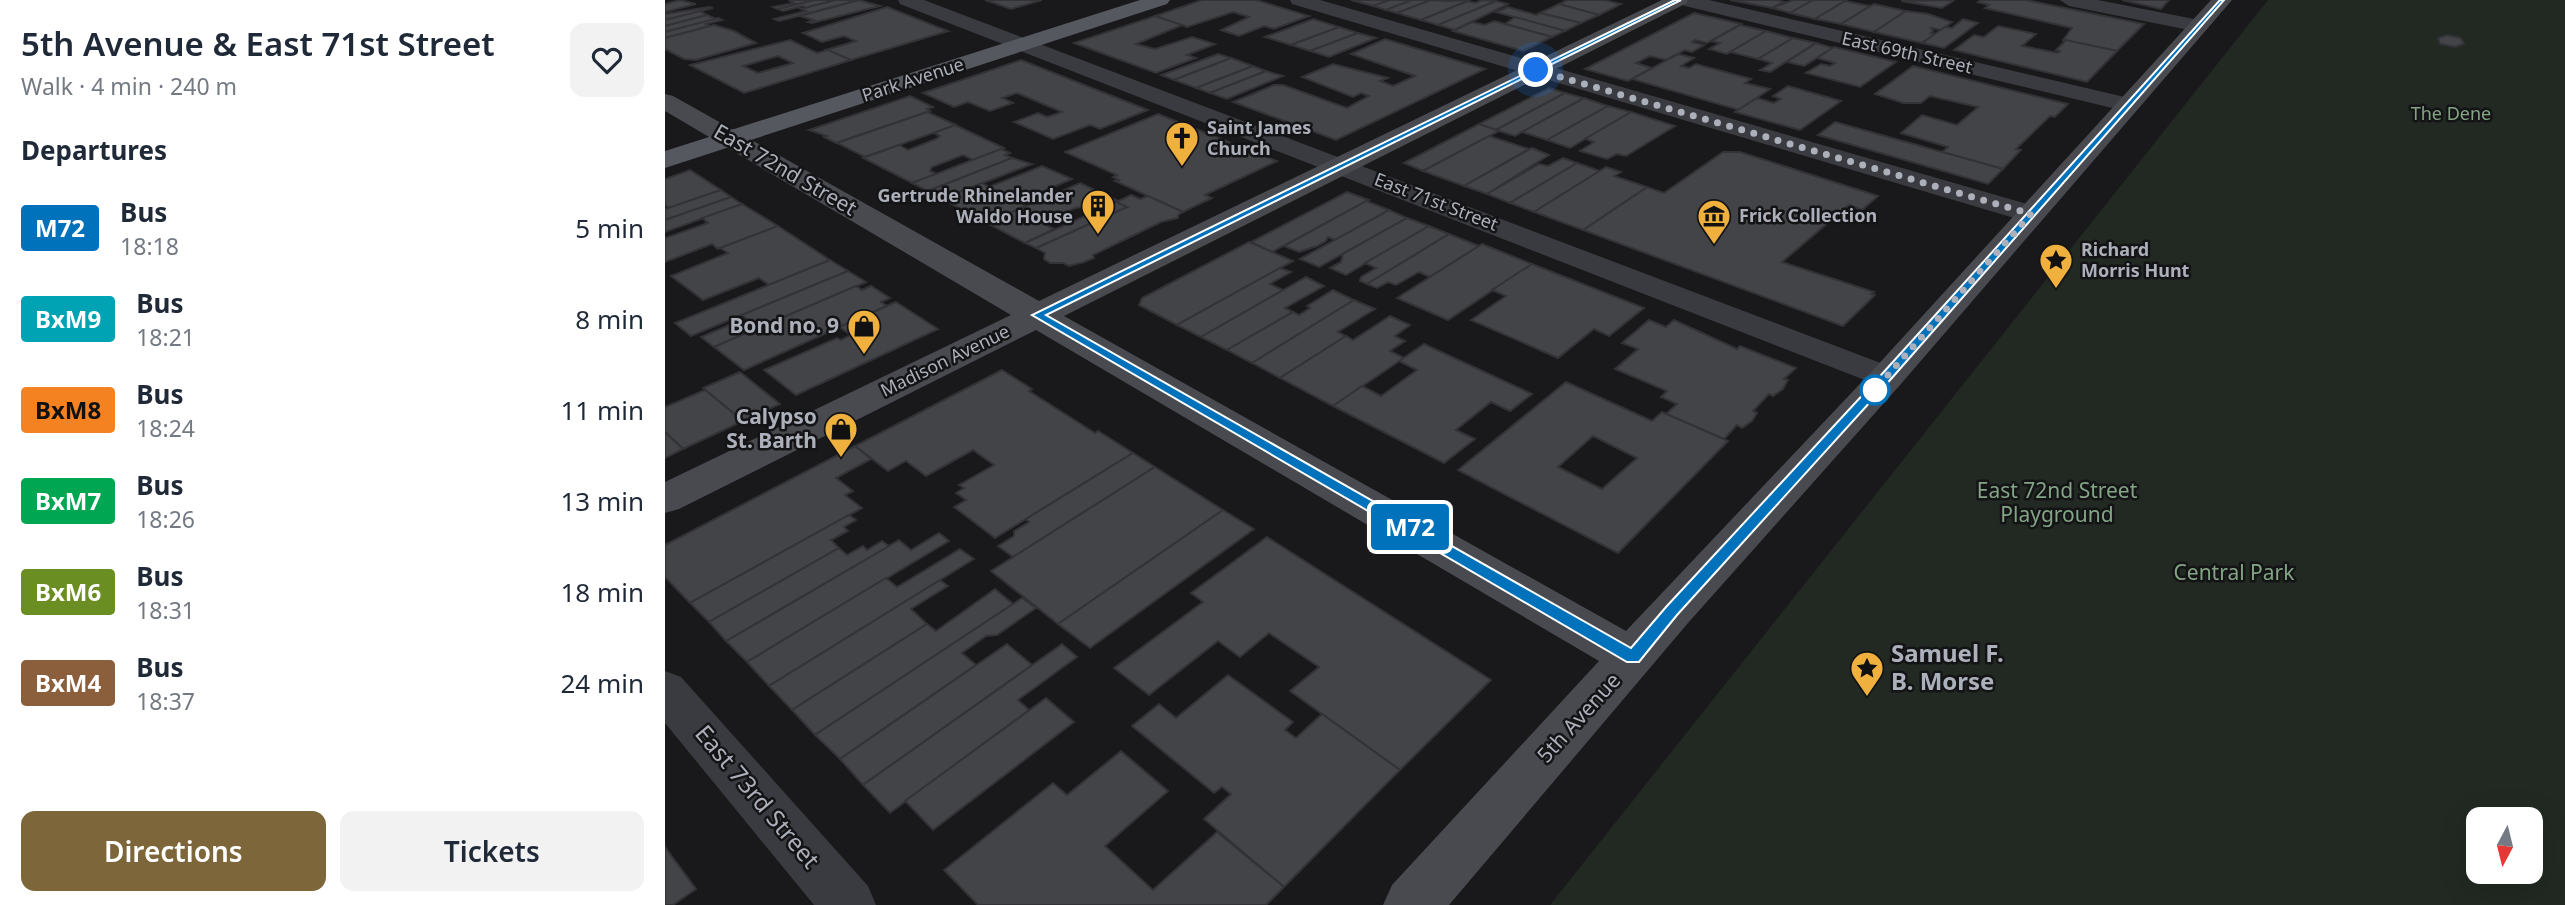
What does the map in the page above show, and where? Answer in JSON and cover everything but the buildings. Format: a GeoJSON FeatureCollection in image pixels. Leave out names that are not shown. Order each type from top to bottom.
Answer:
{"type":"FeatureCollection","features":[{"type":"Feature","properties":{"kind":"main road","name":"Park Avenue"},"geometry":{"type":"LineString","coordinates":[[1027,28],[1094,0]]}},
{"type":"Feature","properties":{"kind":"main road","name":"Park Avenue"},"geometry":{"type":"LineString","coordinates":[[665,160],[707,126],[1027,28],[1160,0]]}},
{"type":"Feature","properties":{"kind":"main road","name":"Madison Avenue"},"geometry":{"type":"LineString","coordinates":[[665,499],[1678,0]]}},
{"type":"Feature","properties":{"kind":"main road","name":"5th Avenue"},"geometry":{"type":"LineString","coordinates":[[1412,905],[1672,611],[1887,377],[2222,0]]}},
{"type":"Feature","properties":{"kind":"main road","name":"Park Avenue"},"geometry":{"type":"LineString","coordinates":[[958,41],[988,32]]}},
{"type":"Feature","properties":{"kind":"main road","name":"East 72nd Street"},"geometry":{"type":"LineString","coordinates":[[665,101],[1633,658]]}},
{"type":"Feature","properties":{"kind":"street","name":"East 71st Street"},"geometry":{"type":"LineString","coordinates":[[907,0],[988,32],[1027,28],[1340,165],[1887,377]]}},
{"type":"Feature","properties":{"kind":"street"},"geometry":{"type":"LineString","coordinates":[[1299,0],[2031,214]]}},
{"type":"Feature","properties":{"kind":"street","name":"East 69th Street"},"geometry":{"type":"LineString","coordinates":[[1685,0],[2129,105]]}},
{"type":"Feature","properties":{"kind":"street"},"geometry":{"type":"LineString","coordinates":[[2069,0],[2199,26]]}},
{"type":"Feature","properties":{"kind":"street","name":"East 73rd Street"},"geometry":{"type":"LineString","coordinates":[[665,690],[849,905]]}},
{"type":"Feature","properties":{"kind":"green space","name":"Central Park"},"geometry":{"type":"Polygon","coordinates":[[[2268,0],[2565,0],[2565,905],[1550,905],[2268,0]]]}},
{"type":"Feature","properties":{"kind":"bus line","name":"M72"},"geometry":{"type":"LineString","coordinates":[[1678,0],[1038,315],[1436,542],[1633,658],[1672,611],[1887,377],[2222,0]]}},
{"type":"Feature","properties":{"kind":"place","name":"Saint James Church"},"geometry":{"type":"Point","coordinates":[1182,168]}},
{"type":"Feature","properties":{"kind":"place","name":"Gertrude Rhinelander Waldo House"},"geometry":{"type":"Point","coordinates":[1098,236]}},
{"type":"Feature","properties":{"kind":"place","name":"Frick Collection"},"geometry":{"type":"Point","coordinates":[1714,246]}},
{"type":"Feature","properties":{"kind":"place","name":"Richard Morris Hunt"},"geometry":{"type":"Point","coordinates":[2056,290]}},
{"type":"Feature","properties":{"kind":"place","name":"Bond no. 9"},"geometry":{"type":"Point","coordinates":[864,356]}},
{"type":"Feature","properties":{"kind":"place","name":"Calypso St. Barth"},"geometry":{"type":"Point","coordinates":[841,459]}},
{"type":"Feature","properties":{"kind":"place","name":"Samuel F. B. Morse"},"geometry":{"type":"Point","coordinates":[1867,698]}},
{"type":"Feature","properties":{"kind":"route"},"geometry":{"type":"LineString","coordinates":[[1536,70],[2031,214],[1871,394],[1875,390]]}},
{"type":"Feature","properties":{"kind":"park label","name":"The Dene"},"geometry":{"type":"Point","coordinates":[2451,114]}},
{"type":"Feature","properties":{"kind":"park label","name":"East 72nd Street Playground"},"geometry":{"type":"Point","coordinates":[2057,503]}}]}
